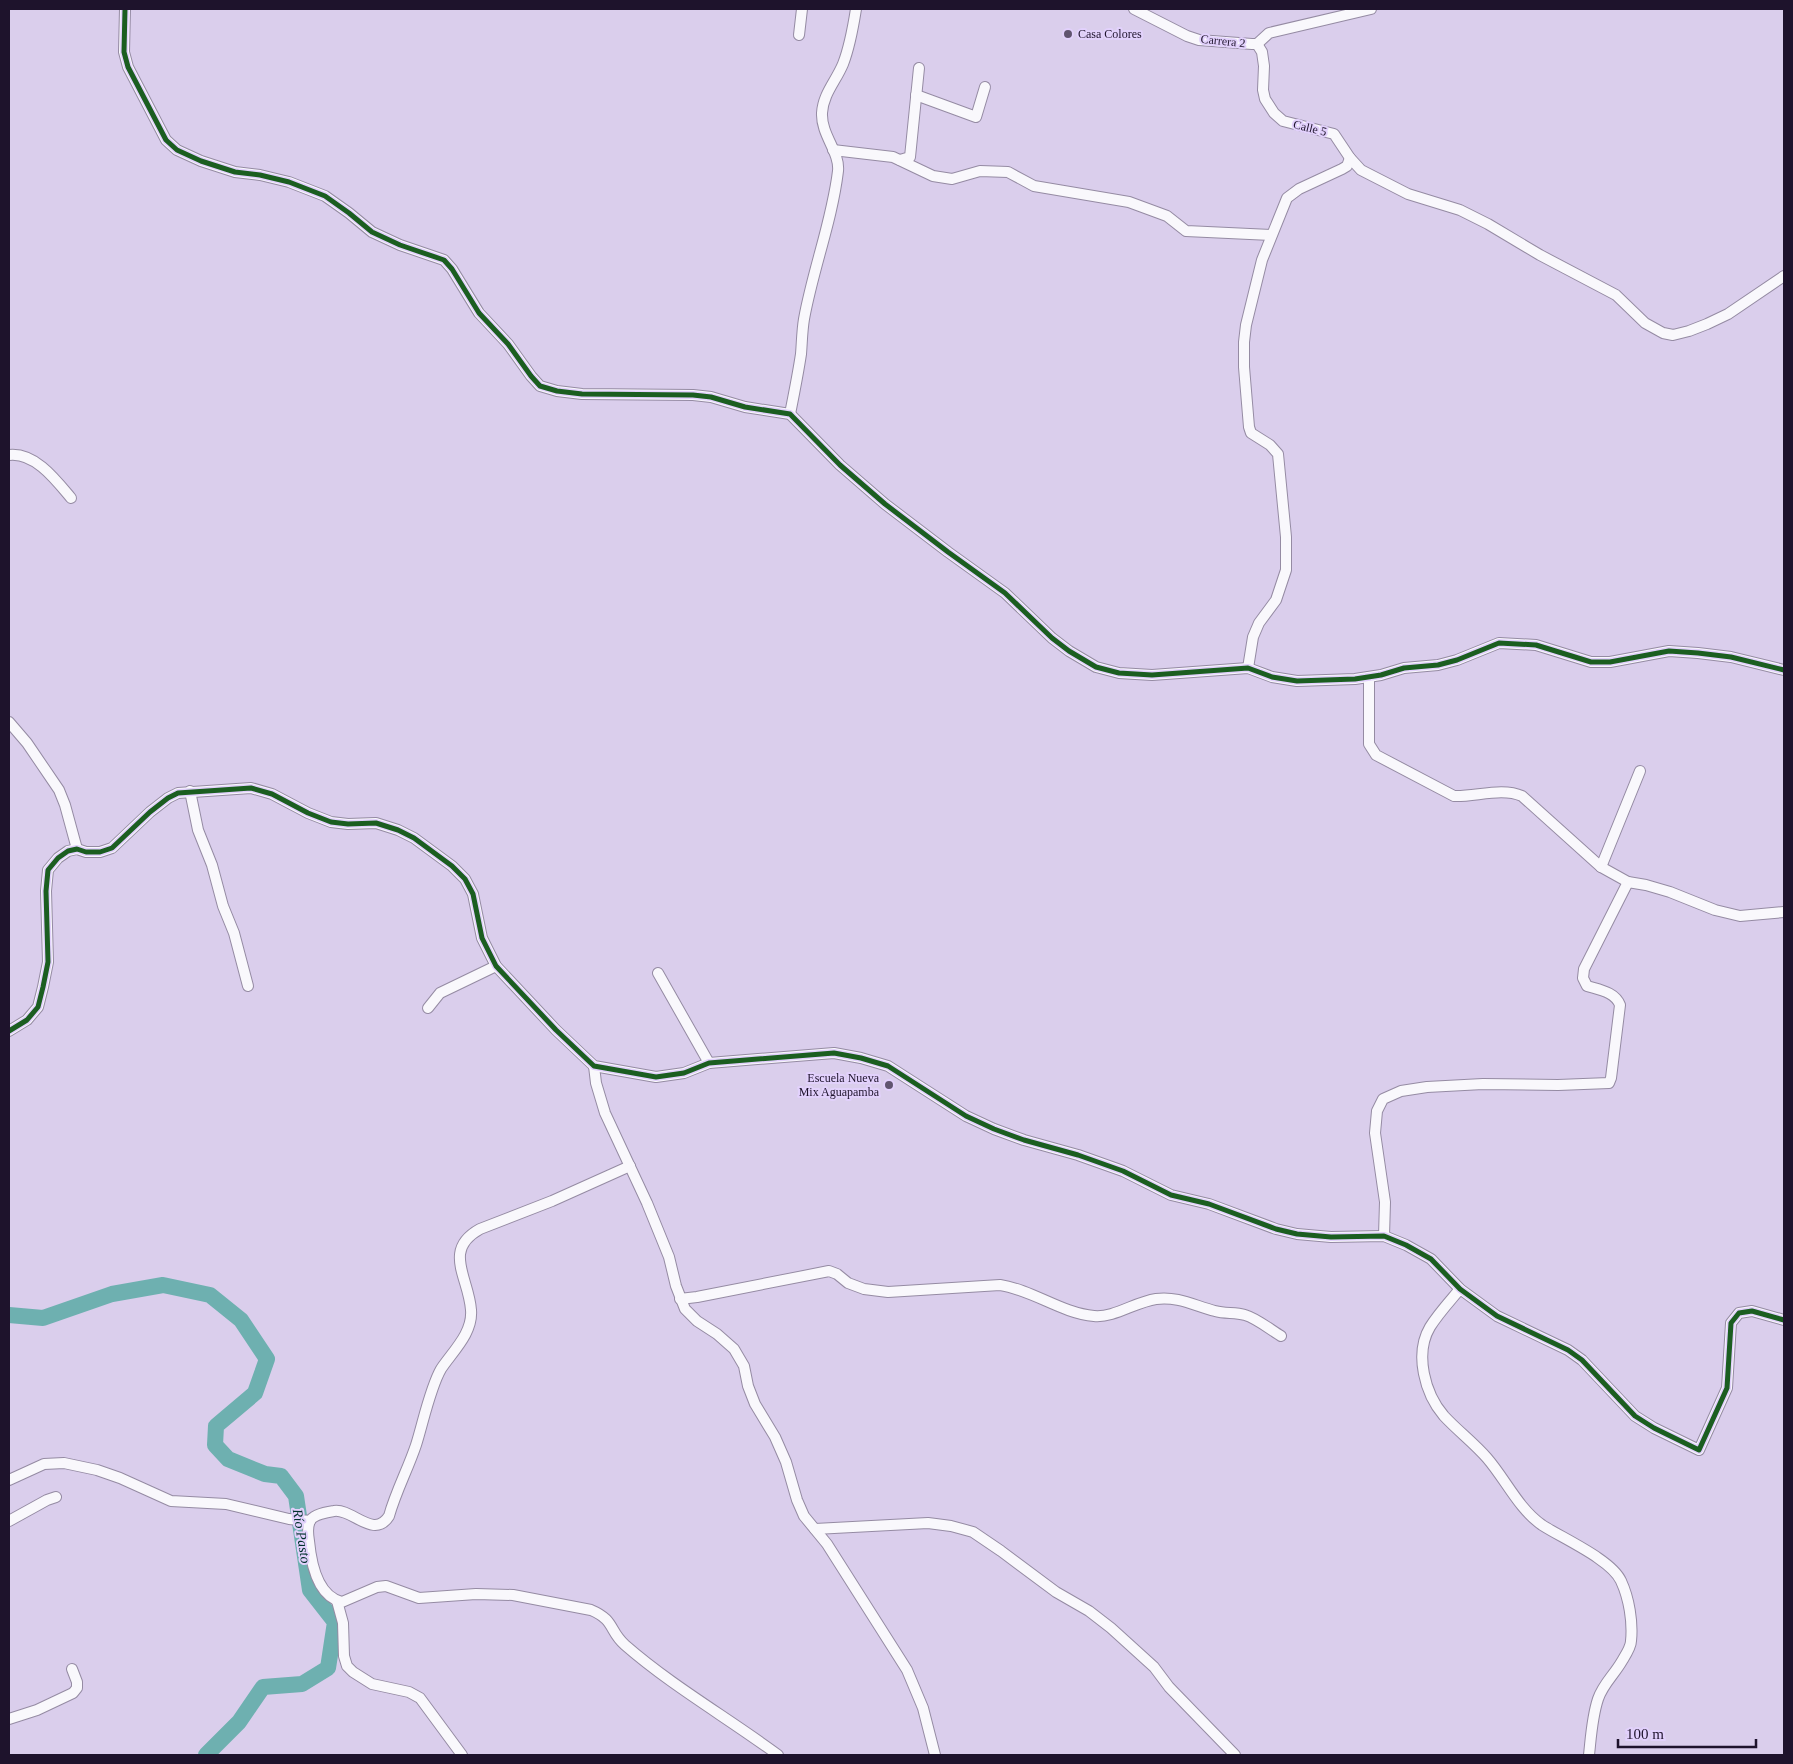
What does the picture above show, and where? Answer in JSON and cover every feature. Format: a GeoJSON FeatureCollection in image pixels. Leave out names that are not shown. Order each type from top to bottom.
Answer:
{"type":"FeatureCollection","features":[{"type":"Feature","properties":{"kind":"street"},"geometry":{"type":"LineString","coordinates":[[125,9],[124,52],[128,67],[166,140],[176,150],[201,161],[235,172],[260,175],[289,182],[325,196],[372,232],[400,245],[444,260],[452,269],[479,313],[508,344],[540,386],[557,391],[582,394],[693,394],[790,414],[840,465],[885,504],[1005,593],[1058,643],[1096,667],[1119,673],[1152,675],[1248,668],[1272,677],[1297,681],[1369,677],[1404,668],[1438,665],[1457,660],[1500,643],[1536,646],[1591,662],[1610,662],[1669,652],[1698,653],[1731,657],[1784,670]]}},
{"type":"Feature","properties":{"kind":"street"},"geometry":{"type":"LineString","coordinates":[[799,35],[802,9]]}},
{"type":"Feature","properties":{"kind":"street"},"geometry":{"type":"LineString","coordinates":[[790,414],[801,354],[804,320],[836,179],[837,158],[824,129],[822,112],[826,94],[842,67],[850,44],[856,9]]}},
{"type":"Feature","properties":{"kind":"street","name":"Carrera 2"},"geometry":{"type":"LineString","coordinates":[[1140,10],[1187,36],[1199,40],[1257,44],[1269,33],[1371,9]]}},
{"type":"Feature","properties":{"kind":"street","name":"Calle 5"},"geometry":{"type":"LineString","coordinates":[[1257,44],[1262,52],[1265,99],[1274,112],[1284,121],[1334,134],[1350,158],[1362,170],[1408,194],[1460,210],[1488,224],[1548,260],[1616,295],[1645,323],[1663,333],[1673,335],[1707,324],[1728,314],[1784,276]]}},
{"type":"Feature","properties":{"kind":"street"},"geometry":{"type":"LineString","coordinates":[[900,160],[910,157],[919,68]]}},
{"type":"Feature","properties":{"kind":"street"},"geometry":{"type":"LineString","coordinates":[[916,95],[976,117],[985,86]]}},
{"type":"Feature","properties":{"kind":"street"},"geometry":{"type":"LineString","coordinates":[[833,150],[893,157],[933,176],[952,179],[980,171],[1008,172],[1034,186],[1129,202],[1167,216],[1186,231],[1271,235]]}},
{"type":"Feature","properties":{"kind":"street"},"geometry":{"type":"LineString","coordinates":[[1248,668],[1252,637],[1259,623],[1276,600],[1286,570],[1286,537],[1278,454],[1270,445],[1251,433],[1244,367],[1246,325],[1262,260],[1288,198],[1292,193],[1347,166],[1350,158]]}},
{"type":"Feature","properties":{"kind":"street"},"geometry":{"type":"LineString","coordinates":[[9,455],[16,454],[29,458],[52,475],[71,498]]}},
{"type":"Feature","properties":{"kind":"street"},"geometry":{"type":"LineString","coordinates":[[1369,677],[1369,744],[1376,755],[1454,796],[1467,797],[1505,792],[1514,792],[1522,796],[1601,867],[1628,882],[1670,892],[1715,910],[1740,916],[1784,912]]}},
{"type":"Feature","properties":{"kind":"street"},"geometry":{"type":"LineString","coordinates":[[9,722],[27,743],[59,790],[77,849]]}},
{"type":"Feature","properties":{"kind":"street"},"geometry":{"type":"LineString","coordinates":[[1601,867],[1640,771]]}},
{"type":"Feature","properties":{"kind":"street"},"geometry":{"type":"LineString","coordinates":[[10,1031],[27,1020],[38,1007],[44,987],[48,962],[46,892],[48,870],[58,858],[68,851],[77,849],[86,852],[100,852],[112,848],[135,825],[168,798],[178,793],[251,788],[272,794],[308,813],[331,822],[348,824],[376,823],[398,830],[414,838],[452,866],[465,879],[473,894],[482,938],[496,966],[556,1030],[594,1066],[656,1077],[684,1073],[709,1063],[834,1053],[861,1058],[888,1066],[966,1116],[1024,1140],[1078,1155],[1123,1171],[1171,1195],[1209,1204],[1276,1229],[1297,1234],[1331,1237],[1384,1236],[1406,1245],[1431,1259],[1460,1289],[1497,1316],[1568,1350],[1582,1360],[1635,1416],[1654,1428],[1699,1450],[1727,1388],[1731,1323],[1739,1313],[1752,1311],[1784,1320]]}},
{"type":"Feature","properties":{"kind":"street"},"geometry":{"type":"LineString","coordinates":[[190,791],[198,830],[212,865],[223,906],[234,933],[248,986]]}},
{"type":"Feature","properties":{"kind":"street"},"geometry":{"type":"LineString","coordinates":[[1384,1236],[1385,1202],[1375,1133],[1376,1111],[1383,1099],[1401,1091],[1427,1087],[1483,1084],[1558,1085],[1609,1083],[1620,1005],[1614,995],[1587,986],[1583,978],[1584,969],[1628,882]]}},
{"type":"Feature","properties":{"kind":"street"},"geometry":{"type":"LineString","coordinates":[[428,1008],[440,992],[496,966]]}},
{"type":"Feature","properties":{"kind":"street"},"geometry":{"type":"LineString","coordinates":[[658,973],[709,1063]]}},
{"type":"Feature","properties":{"kind":"street"},"geometry":{"type":"LineString","coordinates":[[594,1066],[596,1083],[605,1113],[670,1257],[680,1299],[685,1310],[696,1321],[717,1334],[734,1349],[744,1366],[748,1386],[755,1404],[786,1462],[796,1500],[804,1516],[827,1544],[907,1670],[923,1708],[935,1755]]}},
{"type":"Feature","properties":{"kind":"street"},"geometry":{"type":"LineString","coordinates":[[9,1480],[44,1464],[64,1463],[97,1470],[171,1500],[226,1504],[289,1519],[306,1521],[336,1510],[344,1511],[371,1525],[386,1522],[416,1445],[440,1372],[465,1336],[470,1323],[472,1310],[461,1270],[459,1253],[462,1244],[469,1235],[480,1229],[552,1201],[630,1166]]}},
{"type":"Feature","properties":{"kind":"street"},"geometry":{"type":"LineString","coordinates":[[680,1299],[829,1271],[837,1274],[848,1283],[864,1289],[888,1292],[1000,1285],[1014,1287],[1075,1312],[1094,1316],[1109,1315],[1138,1303],[1174,1298],[1215,1312],[1246,1315],[1281,1336]]}},
{"type":"Feature","properties":{"kind":"street"},"geometry":{"type":"LineString","coordinates":[[1460,1289],[1429,1328],[1424,1342],[1425,1379],[1433,1400],[1444,1416],[1472,1441],[1488,1459],[1526,1511],[1541,1524],[1597,1558],[1612,1570],[1621,1580],[1627,1598],[1631,1642],[1622,1662],[1606,1682],[1598,1699],[1589,1755]]}},
{"type":"Feature","properties":{"kind":"street"},"geometry":{"type":"LineString","coordinates":[[9,1521],[56,1497]]}},
{"type":"Feature","properties":{"kind":"street"},"geometry":{"type":"LineString","coordinates":[[306,1521],[310,1555],[316,1575],[327,1594],[337,1601],[342,1602],[377,1586],[386,1586],[419,1598],[476,1594],[513,1595],[591,1610],[602,1614],[610,1622],[622,1643],[675,1683],[778,1755]]}},
{"type":"Feature","properties":{"kind":"street"},"geometry":{"type":"LineString","coordinates":[[815,1529],[928,1523],[951,1526],[972,1532],[1056,1592],[1089,1611],[1110,1628],[1154,1667],[1168,1687],[1234,1755]]}},
{"type":"Feature","properties":{"kind":"street"},"geometry":{"type":"LineString","coordinates":[[337,1601],[344,1623],[344,1656],[347,1666],[372,1684],[409,1692],[420,1698],[462,1755]]}},
{"type":"Feature","properties":{"kind":"street"},"geometry":{"type":"LineString","coordinates":[[9,1719],[37,1710],[73,1693],[77,1688],[77,1682],[72,1669]]}},
{"type":"Feature","properties":{"kind":"waterway","name":"Río Pasto"},"geometry":{"type":"LineString","coordinates":[[9,1315],[43,1318],[112,1294],[163,1285],[210,1295],[241,1320],[267,1359],[255,1393],[216,1426],[215,1445],[228,1459],[265,1474],[281,1476],[296,1496],[310,1590],[335,1622],[328,1668],[302,1684],[263,1687],[239,1722],[206,1755]]}},
{"type":"Feature","properties":{"kind":"cycle path"},"geometry":{"type":"LineString","coordinates":[[125,9],[124,52],[128,67],[166,140],[177,150],[201,161],[235,172],[260,175],[289,182],[325,196],[372,232],[400,245],[444,260],[452,269],[479,313],[508,344],[540,386],[557,391],[582,394],[693,395],[711,397],[745,407],[790,414],[840,465],[885,504],[1005,593],[1052,638],[1096,667],[1119,673],[1152,675],[1248,668],[1272,677],[1297,681],[1355,679],[1381,675],[1404,668],[1438,665],[1457,660],[1499,643],[1536,645],[1591,662],[1610,662],[1669,651],[1731,657],[1784,670]]}},
{"type":"Feature","properties":{"kind":"cycle path"},"geometry":{"type":"LineString","coordinates":[[9,1031],[27,1020],[38,1007],[48,962],[46,891],[48,870],[58,858],[68,851],[77,849],[86,852],[100,852],[112,848],[150,812],[178,793],[251,788],[272,794],[308,813],[331,822],[348,824],[376,823],[398,830],[414,838],[452,866],[465,879],[473,894],[482,938],[496,966],[556,1030],[594,1066],[656,1077],[684,1073],[709,1063],[834,1053],[861,1058],[888,1066],[966,1116],[994,1129],[1123,1171],[1171,1195],[1209,1204],[1276,1229],[1297,1234],[1331,1237],[1384,1236],[1406,1245],[1431,1259],[1460,1289],[1497,1316],[1568,1350],[1582,1360],[1635,1416],[1654,1428],[1699,1450],[1727,1388],[1731,1323],[1739,1313],[1752,1311],[1784,1320]]}},
{"type":"Feature","properties":{"kind":"place","name":"Casa Colores"},"geometry":{"type":"Point","coordinates":[1068,34]}},
{"type":"Feature","properties":{"kind":"place","name":"Escuela Nueva Mix Aguapamba"},"geometry":{"type":"Point","coordinates":[889,1085]}}]}
